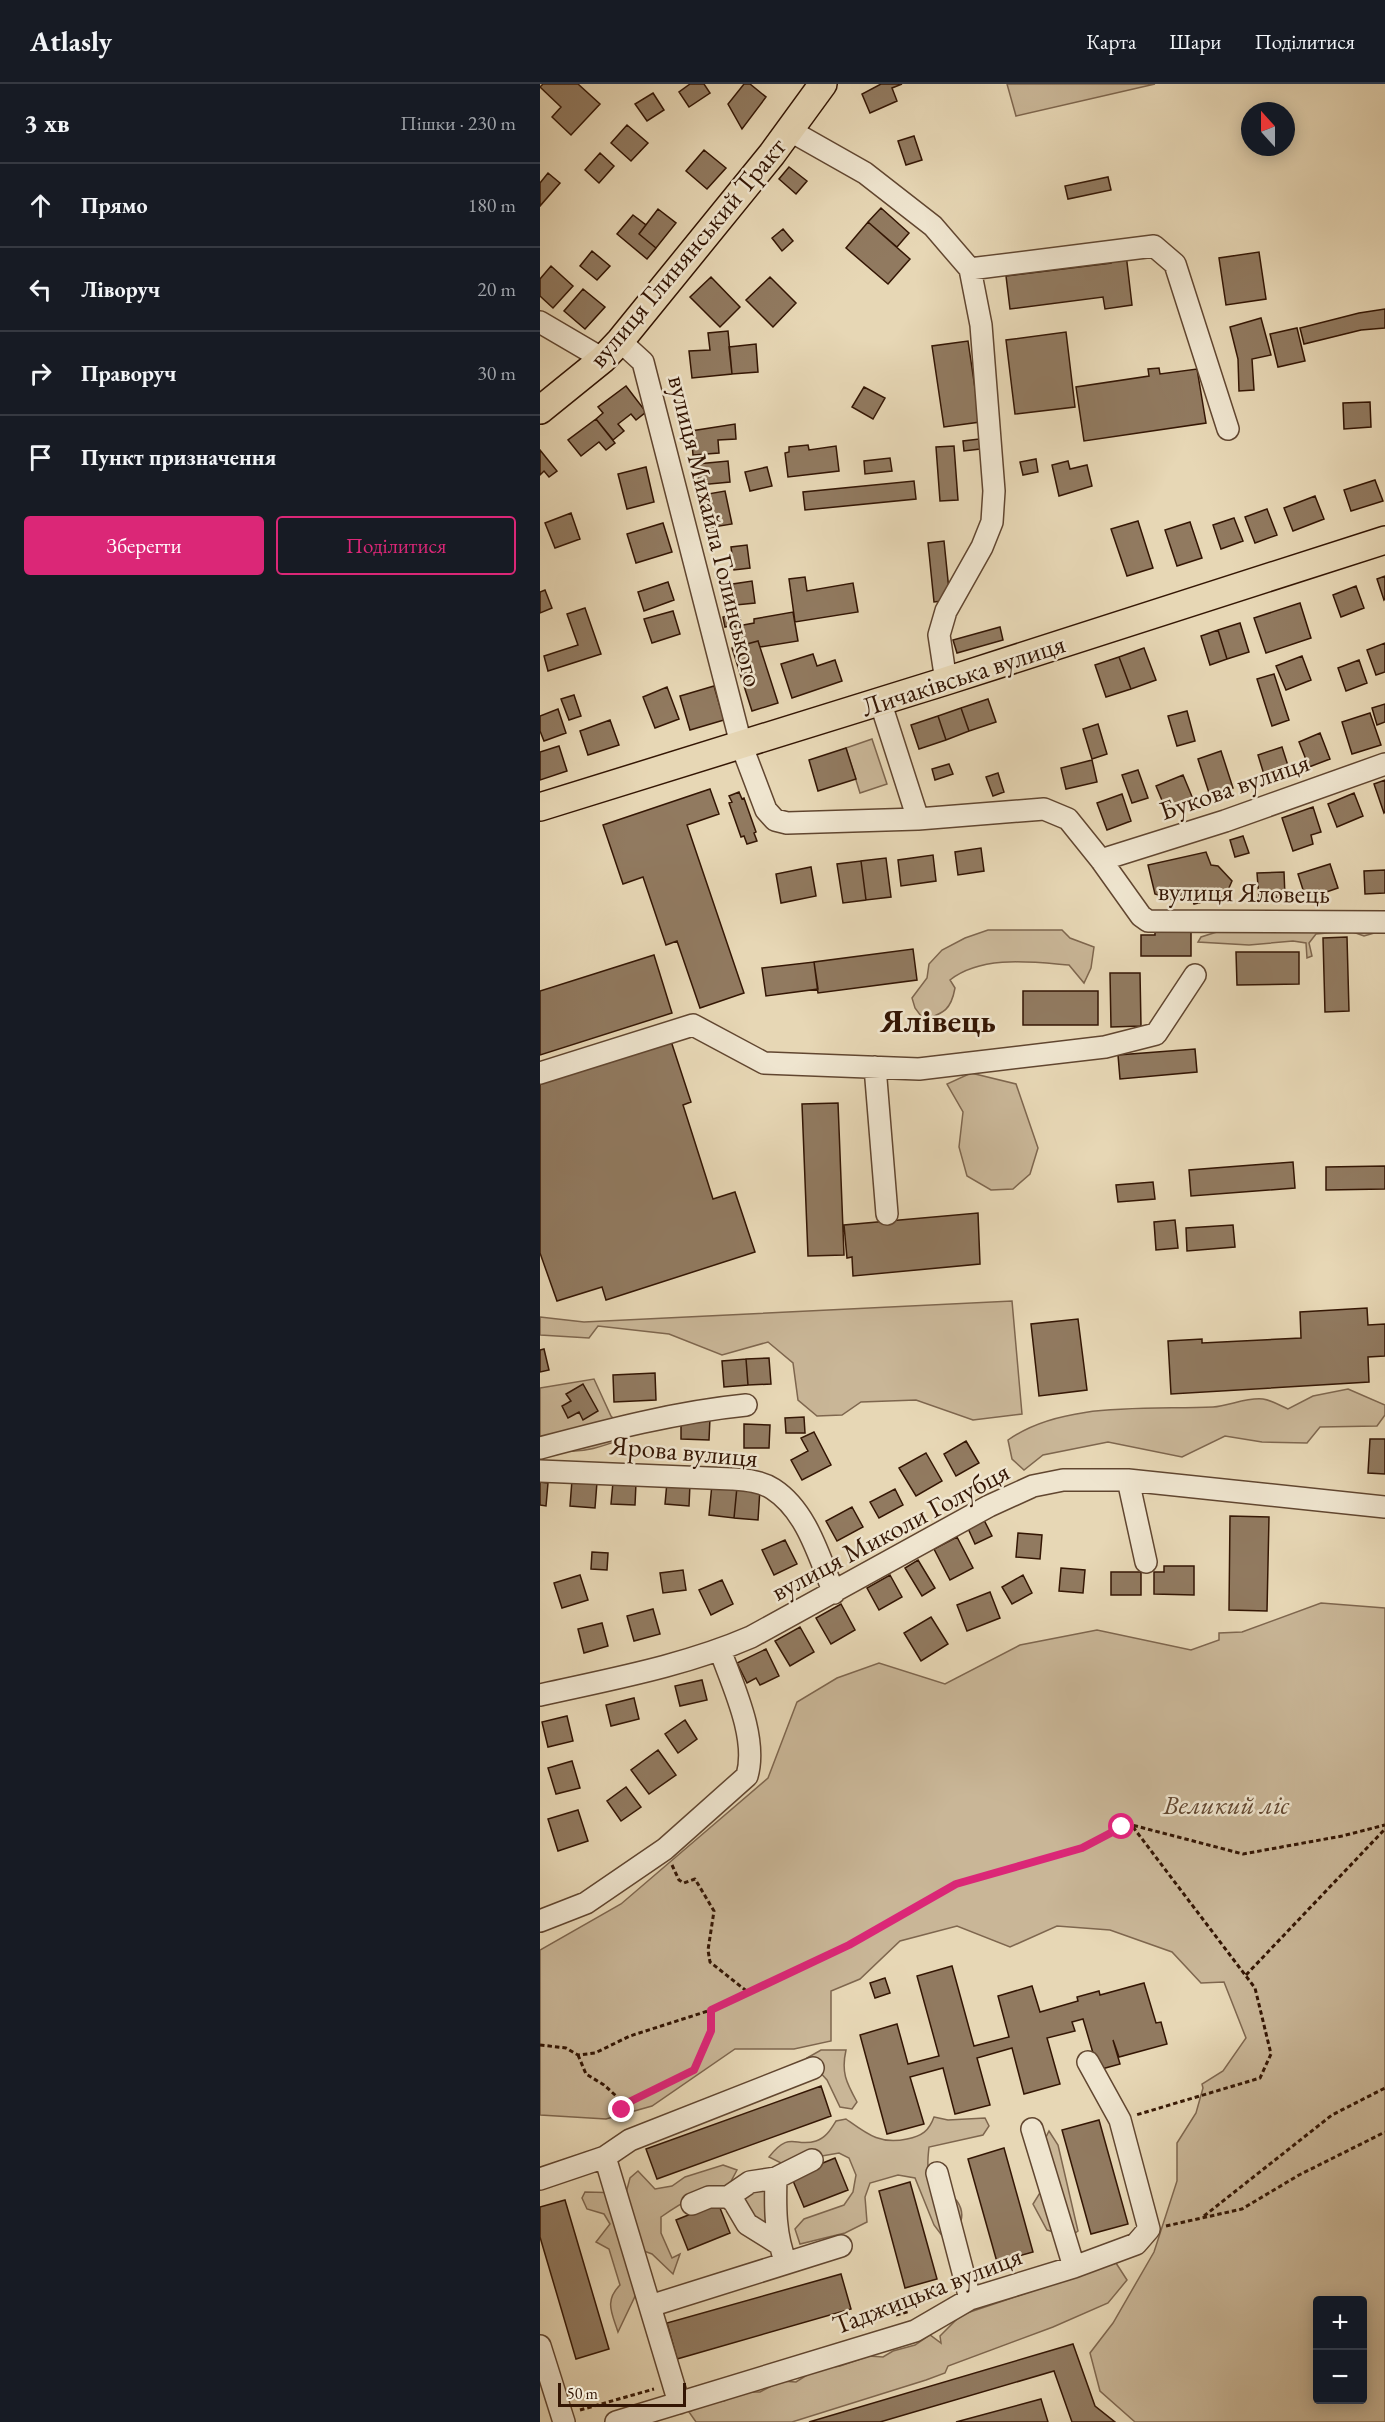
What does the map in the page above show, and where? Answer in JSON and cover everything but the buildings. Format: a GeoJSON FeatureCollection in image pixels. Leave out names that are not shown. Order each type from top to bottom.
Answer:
{"type":"FeatureCollection","features":[{"type":"Feature","properties":{"kind":"main road","name":"вулиця Глинянський Тракт"},"geometry":{"type":"LineString","coordinates":[[540,410],[611,350],[789,130],[823,84]]}},
{"type":"Feature","properties":{"kind":"main road","name":"Личаківська вулиця"},"geometry":{"type":"LineString","coordinates":[[540,807],[946,681],[1385,540]]}},
{"type":"Feature","properties":{"kind":"street"},"geometry":{"type":"LineString","coordinates":[[789,130],[865,173],[933,226],[970,269],[981,325],[994,491],[992,522],[982,547],[946,611],[939,635],[946,681]]}},
{"type":"Feature","properties":{"kind":"street"},"geometry":{"type":"LineString","coordinates":[[970,269],[1154,246],[1175,264],[1228,429]]}},
{"type":"Feature","properties":{"kind":"street","name":"вулиця Михайла Голинського"},"geometry":{"type":"LineString","coordinates":[[540,322],[643,362],[741,744],[766,810],[775,820],[787,824],[918,819]]}},
{"type":"Feature","properties":{"kind":"street"},"geometry":{"type":"LineString","coordinates":[[880,701],[918,819]]}},
{"type":"Feature","properties":{"kind":"street","name":"Букова вулиця"},"geometry":{"type":"LineString","coordinates":[[1101,860],[1225,821],[1385,764]]}},
{"type":"Feature","properties":{"kind":"street","name":"вулиця Яловець"},"geometry":{"type":"LineString","coordinates":[[918,819],[1044,810],[1068,819],[1141,916],[1148,921],[1385,922]]}},
{"type":"Feature","properties":{"kind":"street"},"geometry":{"type":"LineString","coordinates":[[540,1073],[693,1025],[764,1063],[919,1070],[1105,1047],[1155,1034],[1195,975]]}},
{"type":"Feature","properties":{"kind":"street"},"geometry":{"type":"LineString","coordinates":[[875,1067],[887,1214]]}},
{"type":"Feature","properties":{"kind":"street"},"geometry":{"type":"LineString","coordinates":[[540,1448],[664,1417],[710,1408],[746,1405]]}},
{"type":"Feature","properties":{"kind":"street","name":"Ярова вулиця"},"geometry":{"type":"LineString","coordinates":[[540,1471],[642,1473],[732,1479],[752,1481],[772,1488],[797,1513],[810,1534],[834,1593]]}},
{"type":"Feature","properties":{"kind":"street","name":"вулиця Миколи Голубця"},"geometry":{"type":"LineString","coordinates":[[540,1695],[664,1666],[720,1650],[751,1637],[989,1506],[1033,1486],[1064,1480],[1128,1480],[1385,1507]]}},
{"type":"Feature","properties":{"kind":"street"},"geometry":{"type":"LineString","coordinates":[[1128,1480],[1146,1562]]}},
{"type":"Feature","properties":{"kind":"street"},"geometry":{"type":"LineString","coordinates":[[540,1921],[586,1903],[665,1849],[747,1776],[751,1762],[747,1733],[720,1650]]}},
{"type":"Feature","properties":{"kind":"street"},"geometry":{"type":"LineString","coordinates":[[1088,2062],[1120,2120],[1149,2229]]}},
{"type":"Feature","properties":{"kind":"street"},"geometry":{"type":"LineString","coordinates":[[540,2179],[606,2157],[630,2140],[813,2068]]}},
{"type":"Feature","properties":{"kind":"street"},"geometry":{"type":"LineString","coordinates":[[1032,2129],[1074,2267]]}},
{"type":"Feature","properties":{"kind":"street"},"geometry":{"type":"LineString","coordinates":[[606,2157],[676,2393]]}},
{"type":"Feature","properties":{"kind":"street"},"geometry":{"type":"LineString","coordinates":[[692,2204],[709,2197],[728,2197],[750,2182],[776,2178],[812,2160]]}},
{"type":"Feature","properties":{"kind":"street"},"geometry":{"type":"LineString","coordinates":[[937,2173],[970,2299]]}},
{"type":"Feature","properties":{"kind":"street"},"geometry":{"type":"LineString","coordinates":[[776,2178],[775,2210],[782,2253]]}},
{"type":"Feature","properties":{"kind":"street"},"geometry":{"type":"LineString","coordinates":[[728,2197],[734,2202],[747,2224],[782,2253]]}},
{"type":"Feature","properties":{"kind":"street","name":"Таджицька вулиця"},"geometry":{"type":"LineString","coordinates":[[616,2422],[638,2419],[676,2393],[915,2331],[970,2299],[1074,2267],[1136,2244],[1149,2229]]}},
{"type":"Feature","properties":{"kind":"street"},"geometry":{"type":"LineString","coordinates":[[650,2306],[782,2253],[841,2246]]}},
{"type":"Feature","properties":{"kind":"street"},"geometry":{"type":"LineString","coordinates":[[540,2346],[563,2419]]}},
{"type":"Feature","properties":{"kind":"path"},"geometry":{"type":"LineString","coordinates":[[1120,2120],[1260,2078],[1271,2054],[1256,1988],[1132,1825]]}},
{"type":"Feature","properties":{"kind":"path"},"geometry":{"type":"LineString","coordinates":[[578,2055],[595,2053],[630,2036],[711,2010],[749,1993],[849,1945],[956,1884],[1082,1848],[1122,1827],[1132,1825],[1243,1854],[1385,1827]]}},
{"type":"Feature","properties":{"kind":"path"},"geometry":{"type":"LineString","coordinates":[[1246,1975],[1385,1827]]}},
{"type":"Feature","properties":{"kind":"path"},"geometry":{"type":"LineString","coordinates":[[679,1880],[684,1883],[695,1879],[714,1911],[708,1950],[710,1962],[749,1993]]}},
{"type":"Feature","properties":{"kind":"path"},"geometry":{"type":"LineString","coordinates":[[630,2140],[622,2110],[625,2104],[694,2070],[711,2031],[711,2010]]}},
{"type":"Feature","properties":{"kind":"path"},"geometry":{"type":"LineString","coordinates":[[540,2045],[566,2048],[578,2055],[586,2074],[604,2085],[625,2104]]}},
{"type":"Feature","properties":{"kind":"path"},"geometry":{"type":"LineString","coordinates":[[1202,2218],[1332,2115],[1385,2088]]}},
{"type":"Feature","properties":{"kind":"path"},"geometry":{"type":"LineString","coordinates":[[1149,2229],[1242,2209],[1299,2175],[1385,2132]]}},
{"type":"Feature","properties":{"kind":"path"},"geometry":{"type":"LineString","coordinates":[[894,2316],[916,2309]]}},
{"type":"Feature","properties":{"kind":"path"},"geometry":{"type":"LineString","coordinates":[[563,2419],[676,2393]]}},
{"type":"Feature","properties":{"kind":"green space"},"geometry":{"type":"Polygon","coordinates":[[[1007,84],[1155,84],[1016,116],[1007,84]]]}},
{"type":"Feature","properties":{"kind":"green space"},"geometry":{"type":"Polygon","coordinates":[[[872,739],[887,784],[860,793],[846,748],[872,739]]]}},
{"type":"Feature","properties":{"kind":"green space"},"geometry":{"type":"Polygon","coordinates":[[[988,930],[1062,930],[1070,938],[1094,947],[1091,968],[1084,983],[1069,965],[1008,962],[977,967],[950,980],[955,988],[949,1006],[942,1013],[924,1020],[915,1008],[912,998],[927,978],[929,964],[942,950],[965,938],[988,930]]]}},
{"type":"Feature","properties":{"kind":"green space"},"geometry":{"type":"Polygon","coordinates":[[[1385,930],[1364,936],[1350,931],[1316,934],[1309,943],[1312,956],[1307,958],[1306,943],[1293,941],[1249,945],[1198,942],[1201,937],[1220,931],[1385,930]]]}},
{"type":"Feature","properties":{"kind":"green space"},"geometry":{"type":"Polygon","coordinates":[[[971,1073],[1016,1084],[1038,1148],[1030,1174],[1013,1189],[991,1190],[967,1176],[959,1147],[963,1112],[947,1084],[971,1073]]]}},
{"type":"Feature","properties":{"kind":"green space"},"geometry":{"type":"Polygon","coordinates":[[[1012,1301],[1022,1414],[973,1420],[916,1400],[861,1402],[842,1415],[817,1416],[798,1400],[793,1363],[768,1342],[722,1355],[669,1334],[598,1326],[589,1338],[540,1335],[540,1317],[584,1322],[1012,1301]]]}},
{"type":"Feature","properties":{"kind":"green space"},"geometry":{"type":"Polygon","coordinates":[[[594,1379],[611,1416],[630,1436],[586,1450],[556,1449],[540,1437],[540,1388],[594,1379]]]}},
{"type":"Feature","properties":{"kind":"green space"},"geometry":{"type":"Polygon","coordinates":[[[1348,1389],[1385,1405],[1385,1415],[1377,1426],[1320,1427],[1307,1443],[1262,1442],[1225,1436],[1182,1457],[1108,1442],[1043,1455],[1024,1470],[1012,1459],[1008,1440],[1054,1419],[1080,1413],[1134,1408],[1213,1407],[1257,1399],[1263,1399],[1288,1409],[1313,1396],[1348,1389]]]}},
{"type":"Feature","properties":{"kind":"green space","name":"Великий ліс"},"geometry":{"type":"Polygon","coordinates":[[[1321,1603],[1385,1608],[1385,2422],[1135,2422],[1100,2391],[1090,2353],[1113,2323],[1154,2252],[1177,2181],[1177,2143],[1196,2113],[1202,2084],[1223,2071],[1246,2038],[1224,1982],[1201,1983],[1172,1952],[1110,1930],[1057,1926],[1010,1947],[957,1926],[900,1941],[860,1979],[831,1991],[831,2041],[794,2049],[735,2049],[652,2106],[606,2119],[540,2115],[540,1950],[621,1904],[768,1778],[797,1702],[837,1678],[879,1663],[945,1684],[1020,1645],[1097,1630],[1191,1650],[1219,1640],[1219,1633],[1242,1632],[1321,1603]]]}},
{"type":"Feature","properties":{"kind":"green space"},"geometry":{"type":"Polygon","coordinates":[[[821,2050],[846,2050],[844,2065],[846,2077],[857,2102],[852,2109],[840,2107],[827,2080],[807,2058],[821,2050]]]}},
{"type":"Feature","properties":{"kind":"green space"},"geometry":{"type":"Polygon","coordinates":[[[934,2117],[948,2120],[985,2118],[989,2126],[983,2135],[929,2147],[930,2176],[937,2185],[957,2201],[962,2213],[958,2228],[946,2241],[934,2225],[915,2178],[898,2175],[870,2183],[865,2197],[867,2222],[845,2233],[800,2244],[795,2229],[804,2219],[844,2205],[853,2192],[856,2175],[849,2158],[839,2153],[781,2163],[769,2157],[776,2149],[788,2142],[809,2143],[820,2140],[836,2121],[846,2119],[874,2137],[889,2141],[907,2139],[924,2132],[934,2117]]]}},
{"type":"Feature","properties":{"kind":"green space"},"geometry":{"type":"Polygon","coordinates":[[[1049,2131],[1058,2145],[1078,2231],[1070,2237],[1047,2230],[1033,2204],[1043,2188],[1044,2141],[1049,2131]]]}},
{"type":"Feature","properties":{"kind":"green space"},"geometry":{"type":"Polygon","coordinates":[[[723,2165],[737,2170],[729,2185],[693,2197],[661,2217],[661,2233],[672,2258],[680,2254],[673,2274],[652,2254],[644,2251],[638,2290],[618,2332],[611,2302],[612,2296],[620,2285],[609,2249],[596,2242],[610,2224],[604,2214],[587,2209],[582,2198],[585,2192],[626,2193],[630,2178],[638,2171],[655,2189],[672,2186],[685,2177],[723,2165]]]}},
{"type":"Feature","properties":{"kind":"green space"},"geometry":{"type":"Polygon","coordinates":[[[755,2180],[770,2194],[771,2230],[747,2224],[750,2208],[740,2198],[755,2180]]]}},
{"type":"Feature","properties":{"kind":"green space"},"geometry":{"type":"Polygon","coordinates":[[[1116,2263],[1127,2280],[1108,2303],[1053,2327],[948,2366],[945,2373],[926,2380],[792,2422],[696,2422],[689,2412],[704,2404],[724,2401],[743,2392],[760,2392],[781,2381],[796,2382],[815,2370],[840,2366],[869,2356],[883,2357],[893,2351],[915,2345],[930,2335],[941,2343],[940,2336],[961,2315],[1116,2263]]]}},
{"type":"Feature","properties":{"kind":"district","name":"Ялівець"},"geometry":{"type":"Point","coordinates":[938,1020]}},
{"type":"Feature","properties":{"kind":"route"},"geometry":{"type":"LineString","coordinates":[[622,2110],[625,2104],[694,2070],[711,2031],[711,2010],[849,1945],[956,1884],[1082,1848],[1122,1827]]}}]}
